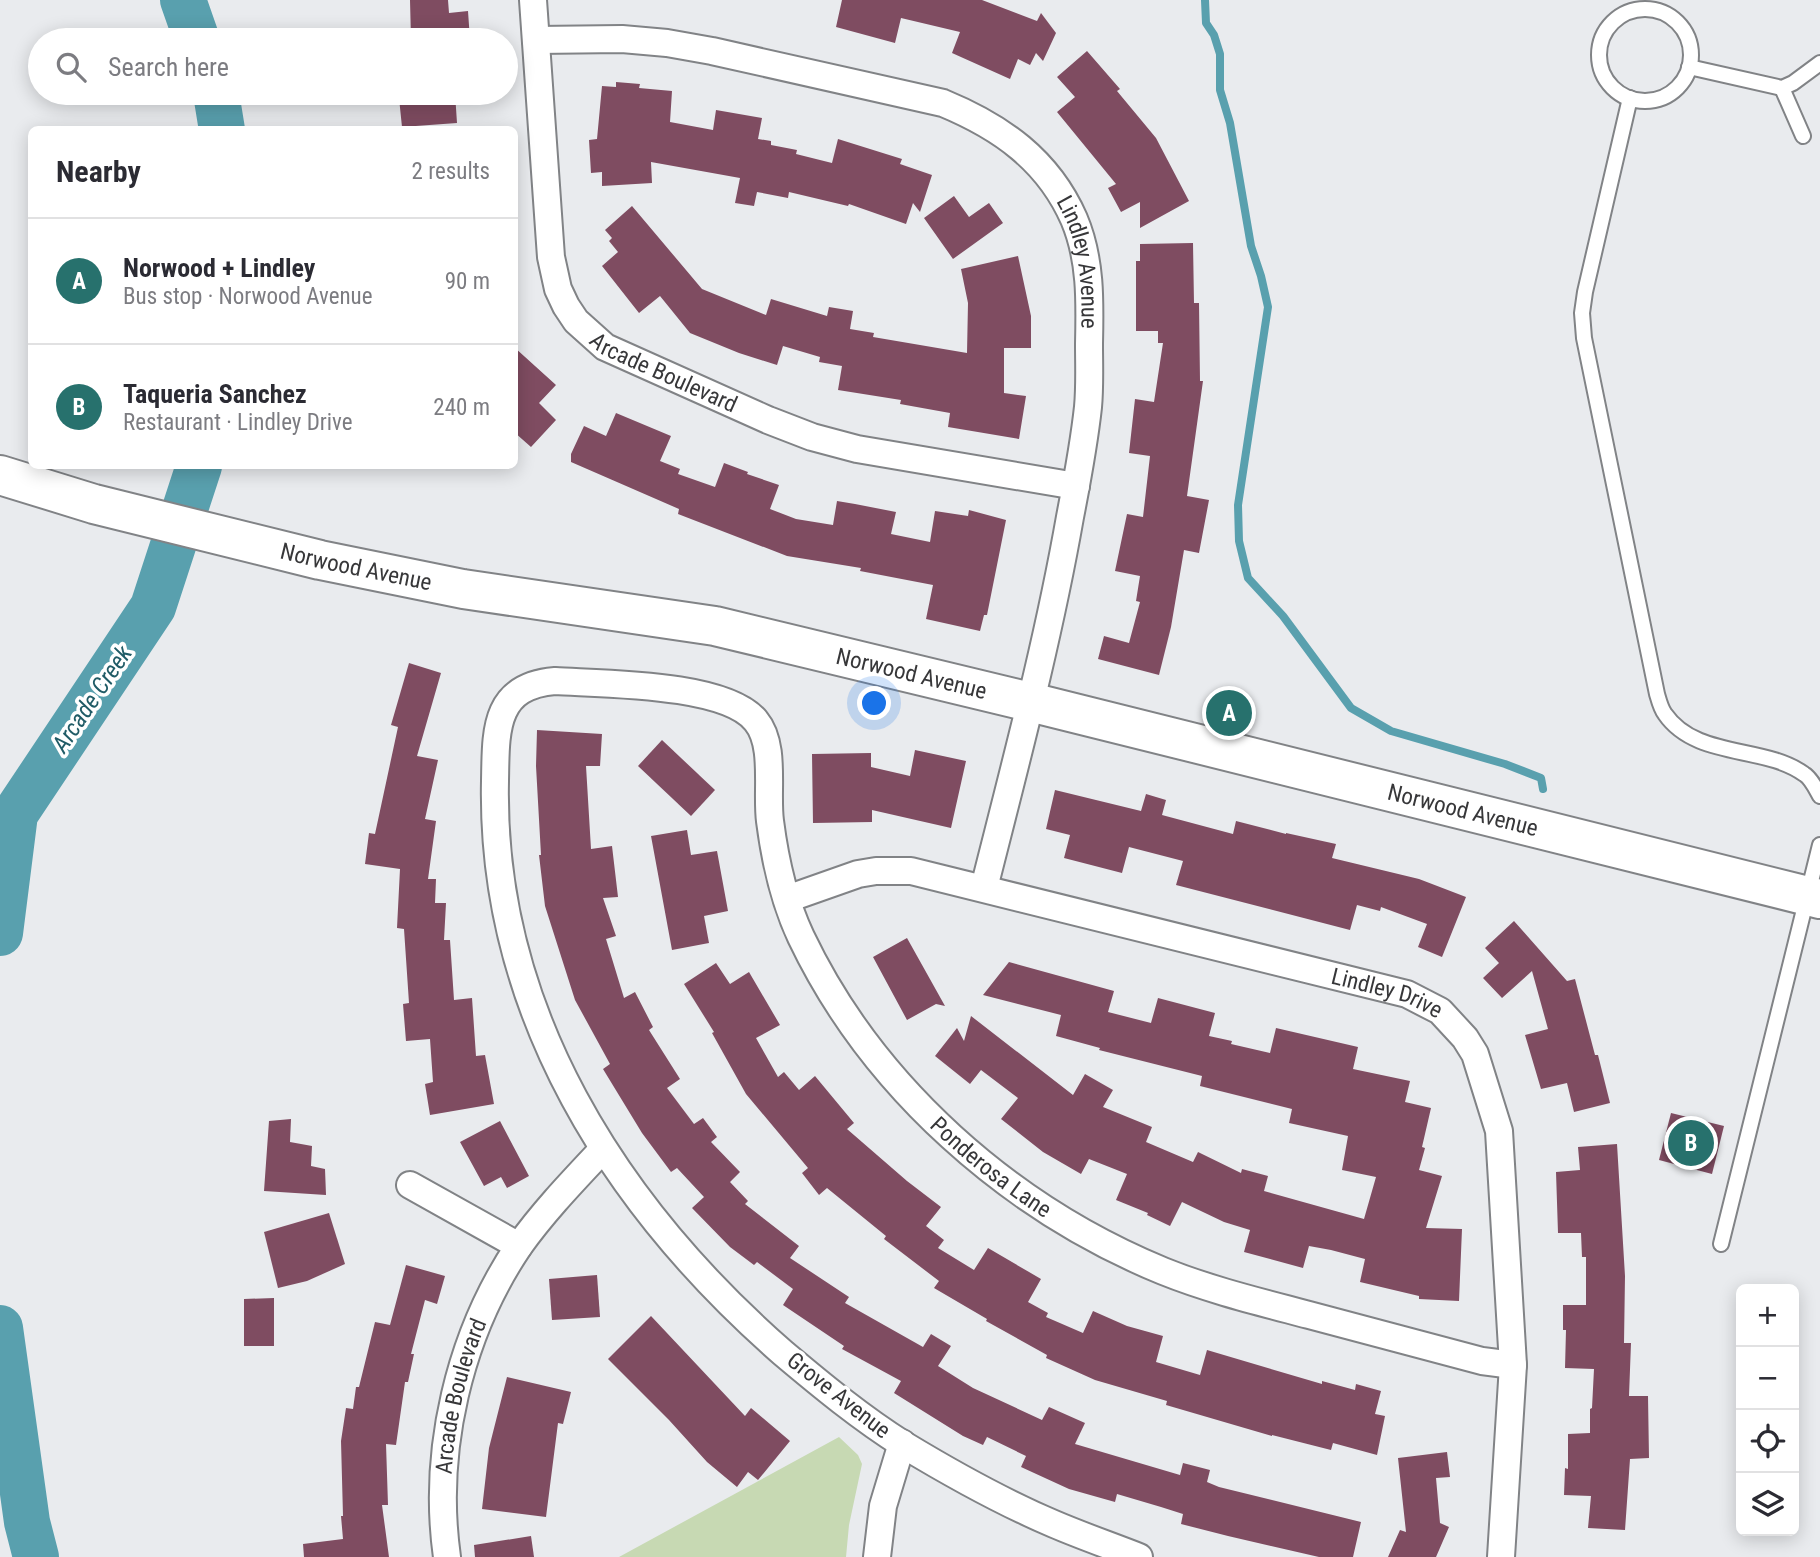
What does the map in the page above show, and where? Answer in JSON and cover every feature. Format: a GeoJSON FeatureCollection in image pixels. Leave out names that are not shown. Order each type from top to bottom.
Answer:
{"type":"FeatureCollection","features":[{"type":"Feature","properties":{"kind":"main road","name":"Norwood Avenue"},"geometry":{"type":"LineString","coordinates":[[0,475],[94,504],[320,560],[463,589],[715,626],[1814,898]]}},
{"type":"Feature","properties":{"kind":"street","name":"Arcade Boulevard"},"geometry":{"type":"LineString","coordinates":[[533,0],[551,257],[558,289],[566,306],[590,335],[621,356],[768,421],[812,437],[857,449],[1076,486]]}},
{"type":"Feature","properties":{"kind":"street","name":"Lindley Avenue"},"geometry":{"type":"LineString","coordinates":[[536,40],[622,39],[712,51],[943,103],[976,117],[1007,135],[1034,160],[1056,188],[1074,219],[1085,254],[1090,289],[1088,406],[1059,580],[985,888]]}},
{"type":"Feature","properties":{"kind":"street","name":"Ponderosa Lane"},"geometry":{"type":"LineString","coordinates":[[603,1149],[569,1092],[549,1050],[525,985],[500,872],[495,802],[496,732],[500,715],[512,698],[522,690],[542,682],[664,688],[724,701],[746,710],[758,723],[766,740],[769,818],[776,858],[800,934],[819,972],[859,1034],[906,1091],[940,1126],[995,1175],[1055,1216],[1120,1252],[1154,1267],[1234,1296],[1482,1361],[1513,1365]]}},
{"type":"Feature","properties":{"kind":"street","name":"Lindley Drive"},"geometry":{"type":"LineString","coordinates":[[787,899],[858,874],[911,871],[1407,994],[1440,1011],[1460,1031],[1475,1054],[1499,1131],[1513,1365],[1502,1557]]}},
{"type":"Feature","properties":{"kind":"street","name":"Arcade Boulevard"},"geometry":{"type":"LineString","coordinates":[[447,1557],[442,1494],[446,1446],[454,1398],[467,1352],[485,1307],[520,1246],[549,1206],[603,1149]]}},
{"type":"Feature","properties":{"kind":"street","name":"Grove Avenue"},"geometry":{"type":"LineString","coordinates":[[603,1149],[652,1216],[699,1272],[750,1324],[819,1384],[902,1443],[988,1493],[1054,1524],[1139,1557]]}},
{"type":"Feature","properties":{"kind":"street"},"geometry":{"type":"LineString","coordinates":[[410,1185],[520,1246]]}},
{"type":"Feature","properties":{"kind":"street"},"geometry":{"type":"LineString","coordinates":[[877,1557],[883,1506],[902,1443]]}},
{"type":"Feature","properties":{"kind":"lane"},"geometry":{"type":"LineString","coordinates":[[1649,9],[1672,18],[1686,36],[1690,51],[1689,67],[1682,82],[1671,93],[1648,100],[1630,98],[1618,92],[1607,80],[1599,58],[1603,35],[1613,22],[1626,13],[1649,9]]}},
{"type":"Feature","properties":{"kind":"lane"},"geometry":{"type":"LineString","coordinates":[[1689,67],[1782,88],[1820,63]]}},
{"type":"Feature","properties":{"kind":"lane"},"geometry":{"type":"LineString","coordinates":[[1782,88],[1803,136]]}},
{"type":"Feature","properties":{"kind":"lane"},"geometry":{"type":"LineString","coordinates":[[1630,98],[1585,292],[1584,338],[1657,694],[1663,713],[1688,734],[1707,743],[1782,763],[1807,775],[1820,796]]}},
{"type":"Feature","properties":{"kind":"lane"},"geometry":{"type":"LineString","coordinates":[[1721,1244],[1814,898],[1820,845]]}},
{"type":"Feature","properties":{"kind":"green space"},"geometry":{"type":"Polygon","coordinates":[[[839,1437],[858,1455],[862,1464],[849,1525],[846,1557],[619,1557],[839,1437]]]}},
{"type":"Feature","properties":{"kind":"building"},"geometry":{"type":"Polygon","coordinates":[[[410,0],[448,0],[449,13],[468,11],[469,28],[411,28],[410,0]]]}},
{"type":"Feature","properties":{"kind":"building"},"geometry":{"type":"Polygon","coordinates":[[[842,0],[982,0],[1037,21],[1041,13],[1056,33],[1043,61],[1036,53],[1030,65],[1018,59],[1010,79],[952,53],[960,32],[901,18],[895,43],[836,27],[842,0]]]}},
{"type":"Feature","properties":{"kind":"building"},"geometry":{"type":"Polygon","coordinates":[[[1087,51],[1120,89],[1117,91],[1156,138],[1189,201],[1140,228],[1140,202],[1121,212],[1108,188],[1116,184],[1057,112],[1075,97],[1057,77],[1087,51]]]}},
{"type":"Feature","properties":{"kind":"building"},"geometry":{"type":"Polygon","coordinates":[[[616,82],[640,84],[639,88],[672,91],[670,122],[713,130],[716,110],[762,118],[758,139],[771,141],[771,145],[797,150],[796,154],[832,163],[838,139],[902,159],[900,164],[932,175],[920,212],[913,203],[906,224],[849,204],[848,206],[789,192],[788,198],[757,192],[754,206],[735,203],[740,178],[651,162],[652,183],[602,186],[602,172],[591,173],[589,140],[597,139],[602,86],[616,87],[616,82]]]}},
{"type":"Feature","properties":{"kind":"building"},"geometry":{"type":"Polygon","coordinates":[[[400,105],[456,105],[457,123],[402,126],[400,105]]]}},
{"type":"Feature","properties":{"kind":"building"},"geometry":{"type":"Polygon","coordinates":[[[954,196],[969,217],[989,203],[1003,223],[953,259],[924,218],[954,196]]]}},
{"type":"Feature","properties":{"kind":"building"},"geometry":{"type":"Polygon","coordinates":[[[632,206],[702,289],[766,315],[771,299],[827,316],[829,307],[853,311],[850,329],[874,333],[873,337],[967,353],[968,303],[961,269],[1018,256],[1031,316],[1031,348],[1004,348],[1004,393],[1026,396],[1019,439],[948,427],[950,413],[900,404],[901,400],[838,390],[842,366],[819,362],[820,357],[783,346],[777,365],[739,353],[690,333],[660,296],[639,313],[602,266],[618,252],[609,241],[612,238],[605,230],[632,206]]]}},
{"type":"Feature","properties":{"kind":"building"},"geometry":{"type":"Polygon","coordinates":[[[1193,243],[1194,303],[1199,303],[1200,381],[1203,381],[1187,496],[1209,500],[1199,553],[1184,550],[1171,627],[1159,675],[1098,659],[1104,636],[1129,643],[1140,602],[1136,601],[1140,576],[1115,571],[1127,514],[1143,517],[1150,456],[1129,453],[1135,399],[1154,402],[1163,343],[1158,343],[1158,331],[1136,331],[1136,261],[1140,261],[1140,244],[1193,243]]]}},
{"type":"Feature","properties":{"kind":"building"},"geometry":{"type":"Polygon","coordinates":[[[518,351],[556,385],[539,403],[556,420],[531,447],[518,436],[518,351]]]}},
{"type":"Feature","properties":{"kind":"building"},"geometry":{"type":"Polygon","coordinates":[[[616,413],[671,436],[660,461],[680,469],[678,474],[715,487],[724,463],[748,472],[747,474],[779,485],[770,509],[796,519],[833,525],[837,501],[855,504],[896,512],[891,534],[930,542],[935,511],[968,516],[969,510],[1006,520],[987,615],[984,615],[980,631],[926,619],[933,585],[860,571],[861,568],[787,556],[678,514],[679,509],[571,462],[571,454],[584,426],[606,436],[616,413]]]}},
{"type":"Feature","properties":{"kind":"building"},"geometry":{"type":"Polygon","coordinates":[[[409,663],[441,673],[417,756],[438,760],[425,819],[436,821],[428,879],[436,879],[435,903],[446,903],[444,940],[450,940],[454,1000],[472,998],[476,1056],[485,1055],[494,1104],[430,1115],[425,1084],[433,1082],[430,1039],[406,1041],[403,1004],[409,1003],[404,929],[397,928],[400,869],[365,864],[369,833],[375,834],[398,727],[391,725],[409,663]]]}},
{"type":"Feature","properties":{"kind":"building"},"geometry":{"type":"Polygon","coordinates":[[[537,730],[602,734],[600,766],[586,766],[591,849],[612,846],[618,897],[603,898],[616,936],[606,939],[624,998],[635,992],[653,1027],[649,1030],[680,1079],[667,1088],[694,1124],[703,1118],[717,1137],[711,1142],[740,1172],[730,1182],[748,1201],[745,1204],[799,1246],[790,1258],[849,1297],[845,1303],[923,1347],[931,1334],[951,1346],[938,1366],[973,1388],[1042,1420],[1049,1407],[1085,1423],[1075,1444],[1180,1475],[1183,1463],[1210,1470],[1207,1482],[1219,1487],[1361,1522],[1353,1557],[1319,1557],[1228,1536],[1181,1524],[1183,1514],[1161,1507],[1117,1494],[1115,1502],[1069,1489],[1021,1467],[1026,1456],[987,1437],[983,1445],[963,1436],[894,1393],[901,1381],[842,1349],[844,1346],[783,1305],[793,1289],[757,1262],[754,1265],[730,1247],[692,1208],[704,1197],[677,1168],[671,1172],[642,1133],[603,1069],[610,1064],[575,1000],[545,906],[539,855],[537,730]]]}},
{"type":"Feature","properties":{"kind":"building"},"geometry":{"type":"Polygon","coordinates":[[[662,740],[715,790],[691,816],[638,766],[662,740]]]}},
{"type":"Feature","properties":{"kind":"building"},"geometry":{"type":"Polygon","coordinates":[[[915,750],[966,761],[951,828],[872,810],[872,822],[813,823],[812,754],[871,753],[871,767],[910,776],[915,750]]]}},
{"type":"Feature","properties":{"kind":"building"},"geometry":{"type":"Polygon","coordinates":[[[1055,790],[1141,811],[1146,794],[1166,800],[1162,815],[1233,834],[1236,821],[1336,844],[1332,858],[1419,879],[1466,897],[1442,957],[1418,947],[1427,924],[1381,907],[1380,911],[1357,905],[1350,930],[1176,885],[1183,861],[1129,847],[1122,873],[1064,858],[1070,835],[1046,829],[1055,790]]]}},
{"type":"Feature","properties":{"kind":"building"},"geometry":{"type":"Polygon","coordinates":[[[687,830],[691,855],[717,851],[728,911],[704,916],[709,943],[672,950],[651,836],[687,830]]]}},
{"type":"Feature","properties":{"kind":"building"},"geometry":{"type":"Polygon","coordinates":[[[1514,921],[1567,981],[1575,979],[1610,1103],[1574,1112],[1567,1083],[1541,1089],[1525,1035],[1548,1029],[1532,971],[1502,998],[1483,978],[1499,963],[1485,948],[1514,921]]]}},
{"type":"Feature","properties":{"kind":"building"},"geometry":{"type":"Polygon","coordinates":[[[907,938],[945,1006],[936,1004],[907,1020],[873,957],[907,938]]]}},
{"type":"Feature","properties":{"kind":"building"},"geometry":{"type":"Polygon","coordinates":[[[1009,962],[1114,991],[1108,1012],[1151,1023],[1158,998],[1215,1013],[1209,1036],[1232,1041],[1231,1044],[1270,1053],[1276,1028],[1358,1047],[1353,1069],[1410,1081],[1405,1102],[1431,1108],[1419,1170],[1442,1176],[1426,1228],[1462,1229],[1459,1301],[1419,1299],[1419,1296],[1360,1282],[1365,1259],[1331,1250],[1309,1246],[1303,1268],[1244,1252],[1250,1230],[1224,1222],[1182,1202],[1170,1226],[1147,1215],[1148,1213],[1116,1200],[1127,1174],[1089,1159],[1081,1174],[1043,1152],[1001,1119],[1018,1098],[981,1070],[970,1084],[935,1056],[957,1028],[964,1041],[971,1016],[1073,1095],[1085,1074],[1113,1090],[1103,1107],[1152,1127],[1146,1142],[1193,1162],[1198,1152],[1241,1173],[1242,1169],[1268,1176],[1264,1191],[1364,1219],[1376,1177],[1342,1170],[1348,1136],[1289,1123],[1292,1109],[1200,1086],[1202,1076],[1099,1050],[1100,1048],[1056,1036],[1061,1015],[983,995],[1009,962]]]}},
{"type":"Feature","properties":{"kind":"building"},"geometry":{"type":"Polygon","coordinates":[[[716,963],[730,984],[749,972],[780,1025],[756,1038],[778,1077],[784,1072],[799,1090],[815,1076],[854,1123],[847,1129],[941,1207],[926,1226],[944,1240],[938,1248],[974,1270],[988,1248],[1041,1279],[1028,1302],[1048,1313],[1046,1317],[1083,1333],[1093,1311],[1127,1326],[1163,1336],[1156,1362],[1200,1375],[1207,1350],[1322,1384],[1322,1381],[1355,1390],[1356,1384],[1381,1391],[1375,1414],[1385,1416],[1377,1455],[1333,1443],[1331,1450],[1272,1436],[1166,1405],[1167,1401],[1095,1380],[1046,1358],[1047,1355],[934,1288],[939,1281],[884,1239],[886,1236],[827,1188],[819,1195],[802,1173],[808,1168],[746,1094],[712,1033],[714,1032],[684,984],[716,963]]]}},
{"type":"Feature","properties":{"kind":"building"},"geometry":{"type":"Polygon","coordinates":[[[1671,1113],[1724,1126],[1712,1174],[1659,1160],[1671,1113]]]}},
{"type":"Feature","properties":{"kind":"building"},"geometry":{"type":"Polygon","coordinates":[[[291,1119],[290,1142],[312,1146],[311,1166],[325,1169],[326,1195],[264,1191],[269,1121],[291,1119]]]}},
{"type":"Feature","properties":{"kind":"building"},"geometry":{"type":"Polygon","coordinates":[[[500,1121],[529,1176],[507,1188],[501,1177],[484,1186],[460,1142],[500,1121]]]}},
{"type":"Feature","properties":{"kind":"building"},"geometry":{"type":"Polygon","coordinates":[[[1617,1144],[1625,1276],[1624,1343],[1631,1343],[1629,1396],[1648,1396],[1649,1458],[1630,1459],[1625,1530],[1588,1528],[1591,1496],[1564,1495],[1565,1468],[1568,1469],[1568,1434],[1590,1433],[1594,1369],[1565,1368],[1566,1330],[1563,1330],[1563,1305],[1586,1305],[1586,1257],[1582,1257],[1581,1233],[1558,1233],[1556,1172],[1580,1170],[1578,1147],[1617,1144]]]}},
{"type":"Feature","properties":{"kind":"building"},"geometry":{"type":"Polygon","coordinates":[[[329,1213],[345,1264],[307,1281],[278,1288],[264,1232],[329,1213]]]}},
{"type":"Feature","properties":{"kind":"building"},"geometry":{"type":"Polygon","coordinates":[[[406,1265],[445,1276],[437,1304],[425,1300],[411,1354],[414,1354],[408,1382],[405,1382],[396,1445],[386,1444],[388,1505],[382,1505],[389,1557],[304,1557],[303,1544],[343,1539],[341,1441],[346,1408],[353,1409],[356,1387],[359,1387],[375,1322],[390,1325],[406,1265]]]}},
{"type":"Feature","properties":{"kind":"building"},"geometry":{"type":"Polygon","coordinates":[[[597,1275],[600,1317],[552,1320],[549,1279],[597,1275]]]}},
{"type":"Feature","properties":{"kind":"building"},"geometry":{"type":"Polygon","coordinates":[[[274,1298],[274,1346],[244,1346],[244,1299],[274,1298]]]}},
{"type":"Feature","properties":{"kind":"building"},"geometry":{"type":"Polygon","coordinates":[[[651,1316],[745,1416],[751,1408],[790,1441],[758,1480],[748,1472],[737,1487],[707,1462],[608,1359],[651,1316]]]}},
{"type":"Feature","properties":{"kind":"building"},"geometry":{"type":"Polygon","coordinates":[[[507,1377],[571,1392],[563,1424],[558,1423],[546,1517],[482,1509],[489,1448],[507,1377]]]}},
{"type":"Feature","properties":{"kind":"building"},"geometry":{"type":"Polygon","coordinates":[[[1447,1452],[1450,1477],[1436,1478],[1440,1523],[1449,1527],[1436,1557],[1388,1557],[1400,1530],[1406,1532],[1398,1458],[1447,1452]]]}},
{"type":"Feature","properties":{"kind":"building"},"geometry":{"type":"Polygon","coordinates":[[[531,1536],[534,1557],[475,1557],[474,1545],[531,1536]]]}},
{"type":"Feature","properties":{"kind":"waterway","name":"Arcade Creek"},"geometry":{"type":"LineString","coordinates":[[183,0],[193,28]]}},
{"type":"Feature","properties":{"kind":"waterway"},"geometry":{"type":"LineString","coordinates":[[1205,0],[1206,23],[1214,35],[1220,54],[1220,90],[1230,123],[1251,246],[1268,307],[1238,505],[1239,541],[1248,578],[1283,616],[1351,708],[1391,731],[1505,764],[1541,778],[1543,789]]}},
{"type":"Feature","properties":{"kind":"waterway","name":"Arcade Creek"},"geometry":{"type":"LineString","coordinates":[[218,105],[221,126]]}},
{"type":"Feature","properties":{"kind":"waterway","name":"Arcade Creek"},"geometry":{"type":"LineString","coordinates":[[0,933],[15,814],[153,607],[198,469]]}},
{"type":"Feature","properties":{"kind":"waterway","name":"Arcade Creek"},"geometry":{"type":"LineString","coordinates":[[0,1328],[27,1522],[36,1557]]}},
{"type":"Feature","properties":{"kind":"place","name":"Norwood + Lindley"},"geometry":{"type":"Point","coordinates":[1229,713]}},
{"type":"Feature","properties":{"kind":"place","name":"Taqueria Sanchez"},"geometry":{"type":"Point","coordinates":[1691,1143]}}]}
